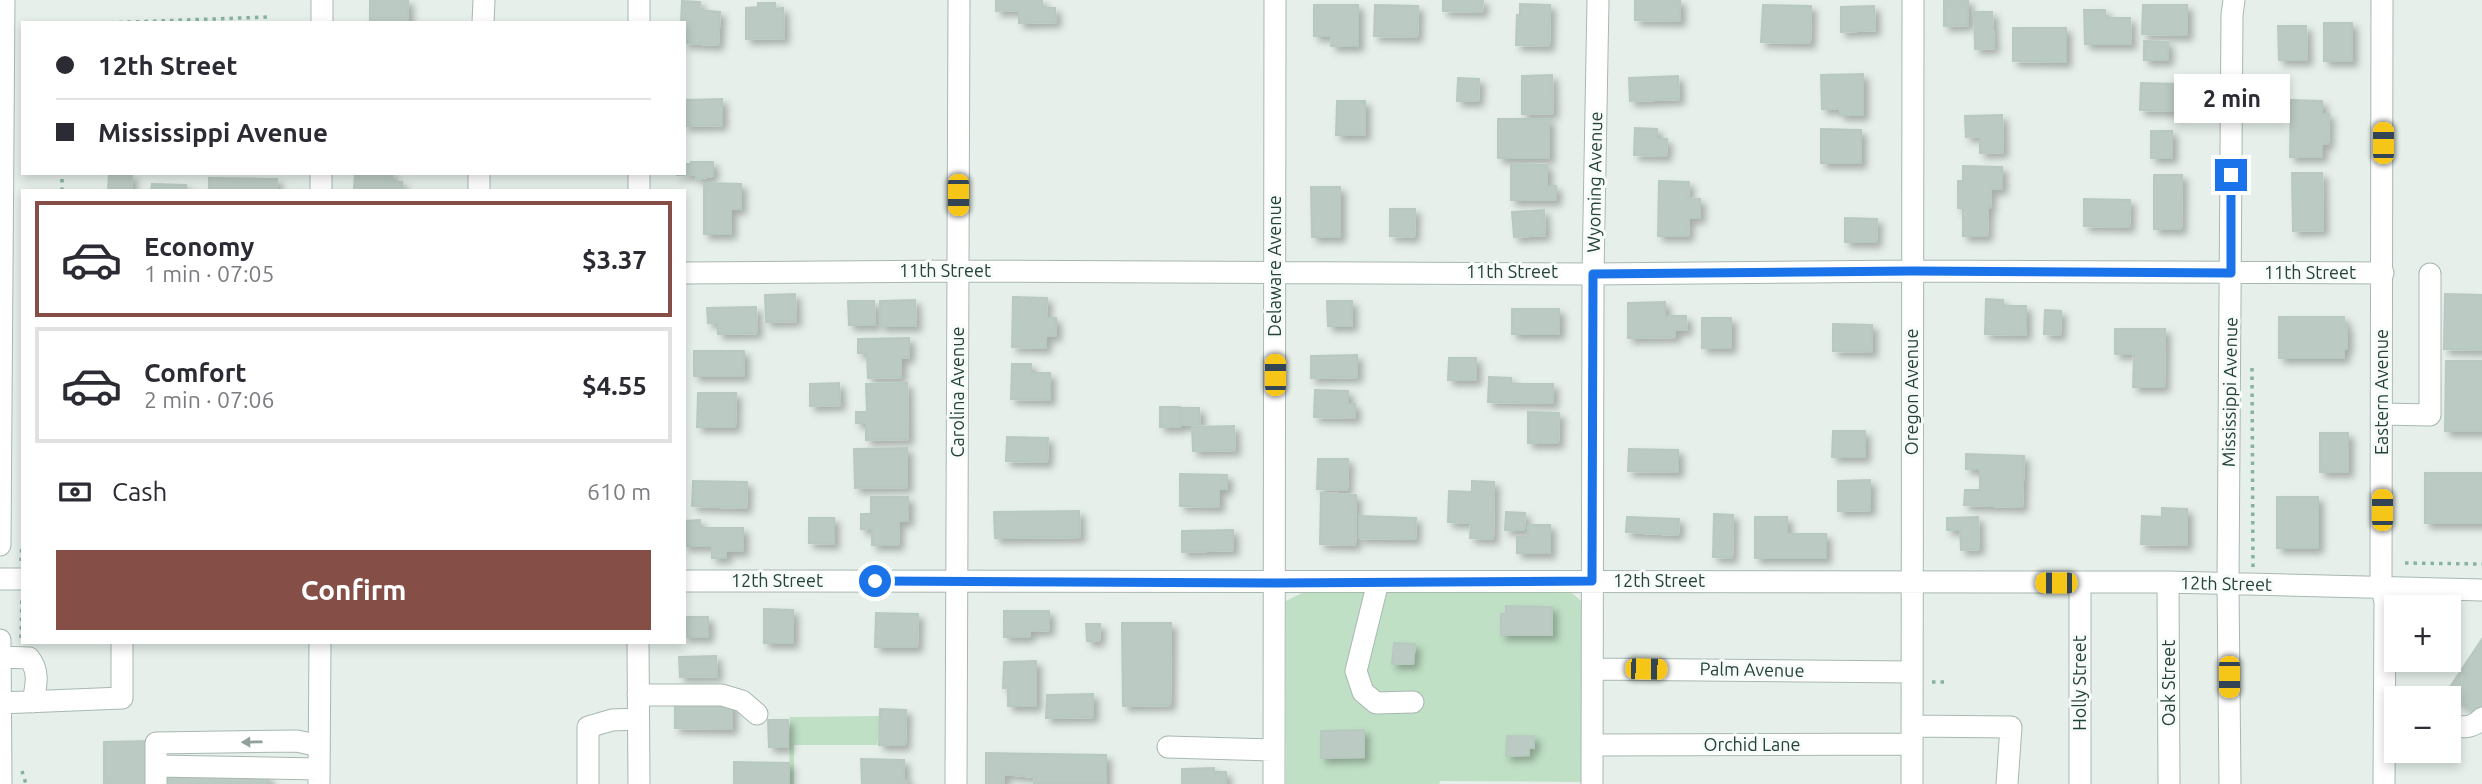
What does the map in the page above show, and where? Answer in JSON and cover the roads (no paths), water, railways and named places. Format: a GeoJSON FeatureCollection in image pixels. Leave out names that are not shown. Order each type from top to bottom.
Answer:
{"type":"FeatureCollection","features":[{"type":"Feature","properties":{"kind":"street"},"geometry":{"type":"LineString","coordinates":[[0,545],[9,272],[4,0]]}},
{"type":"Feature","properties":{"kind":"street"},"geometry":{"type":"LineString","coordinates":[[321,21],[322,0]]}},
{"type":"Feature","properties":{"kind":"street"},"geometry":{"type":"LineString","coordinates":[[483,21],[484,0]]}},
{"type":"Feature","properties":{"kind":"street"},"geometry":{"type":"LineString","coordinates":[[639,0],[639,21]]}},
{"type":"Feature","properties":{"kind":"street","name":"Carolina Avenue"},"geometry":{"type":"LineString","coordinates":[[956,784],[958,0]]}},
{"type":"Feature","properties":{"kind":"street","name":"Delaware Avenue"},"geometry":{"type":"LineString","coordinates":[[1274,784],[1275,0]]}},
{"type":"Feature","properties":{"kind":"street","name":"Wyoming Avenue"},"geometry":{"type":"LineString","coordinates":[[1592,784],[1593,274],[1598,0]]}},
{"type":"Feature","properties":{"kind":"street","name":"Oregon Avenue"},"geometry":{"type":"LineString","coordinates":[[1912,784],[1913,0]]}},
{"type":"Feature","properties":{"kind":"street","name":"Mississippi Avenue"},"geometry":{"type":"LineString","coordinates":[[2230,784],[2228,584],[2234,0]]}},
{"type":"Feature","properties":{"kind":"street","name":"Eastern Avenue"},"geometry":{"type":"LineString","coordinates":[[2382,0],[2381,586],[2385,600],[2388,686]]}},
{"type":"Feature","properties":{"kind":"street","name":"11th Street"},"geometry":{"type":"LineString","coordinates":[[686,273],[2383,273]]}},
{"type":"Feature","properties":{"kind":"street"},"geometry":{"type":"LineString","coordinates":[[2382,414],[2430,415],[2430,274]]}},
{"type":"Feature","properties":{"kind":"street"},"geometry":{"type":"LineString","coordinates":[[0,579],[21,579]]}},
{"type":"Feature","properties":{"kind":"street","name":"12th Street"},"geometry":{"type":"LineString","coordinates":[[686,581],[2168,583],[2381,586],[2480,594]]}},
{"type":"Feature","properties":{"kind":"street"},"geometry":{"type":"LineString","coordinates":[[1378,583],[1356,671],[1363,692],[1376,703],[1413,702]]}},
{"type":"Feature","properties":{"kind":"street","name":"Holly Street"},"geometry":{"type":"LineString","coordinates":[[2080,583],[2080,784]]}},
{"type":"Feature","properties":{"kind":"street","name":"Oak Street"},"geometry":{"type":"LineString","coordinates":[[2168,583],[2169,784]]}},
{"type":"Feature","properties":{"kind":"street"},"geometry":{"type":"LineString","coordinates":[[0,640],[1,784]]}},
{"type":"Feature","properties":{"kind":"street"},"geometry":{"type":"LineString","coordinates":[[0,703],[122,698],[122,644]]}},
{"type":"Feature","properties":{"kind":"street"},"geometry":{"type":"LineString","coordinates":[[319,746],[298,741],[156,743],[156,775],[319,776],[320,644]]}},
{"type":"Feature","properties":{"kind":"street"},"geometry":{"type":"LineString","coordinates":[[638,644],[639,784]]}},
{"type":"Feature","properties":{"kind":"street"},"geometry":{"type":"LineString","coordinates":[[0,657],[29,658],[35,666],[37,680],[33,702]]}},
{"type":"Feature","properties":{"kind":"street","name":"Palm Avenue"},"geometry":{"type":"LineString","coordinates":[[1592,669],[1912,672]]}},
{"type":"Feature","properties":{"kind":"street"},"geometry":{"type":"LineString","coordinates":[[638,695],[722,695],[742,701],[757,714]]}},
{"type":"Feature","properties":{"kind":"street"},"geometry":{"type":"LineString","coordinates":[[2461,726],[2477,724],[2482,718]]}},
{"type":"Feature","properties":{"kind":"street"},"geometry":{"type":"LineString","coordinates":[[588,784],[588,727],[612,720],[638,719]]}},
{"type":"Feature","properties":{"kind":"street","name":"Orchid Lane"},"geometry":{"type":"LineString","coordinates":[[1592,745],[1912,735],[2011,727],[2007,784]]}},
{"type":"Feature","properties":{"kind":"street"},"geometry":{"type":"LineString","coordinates":[[2461,734],[2477,733],[2482,727]]}},
{"type":"Feature","properties":{"kind":"street"},"geometry":{"type":"LineString","coordinates":[[1168,747],[1274,750]]}},
{"type":"Feature","properties":{"kind":"street","name":"Eastern Avenue"},"geometry":{"type":"LineString","coordinates":[[2384,784],[2386,763]]}}]}
